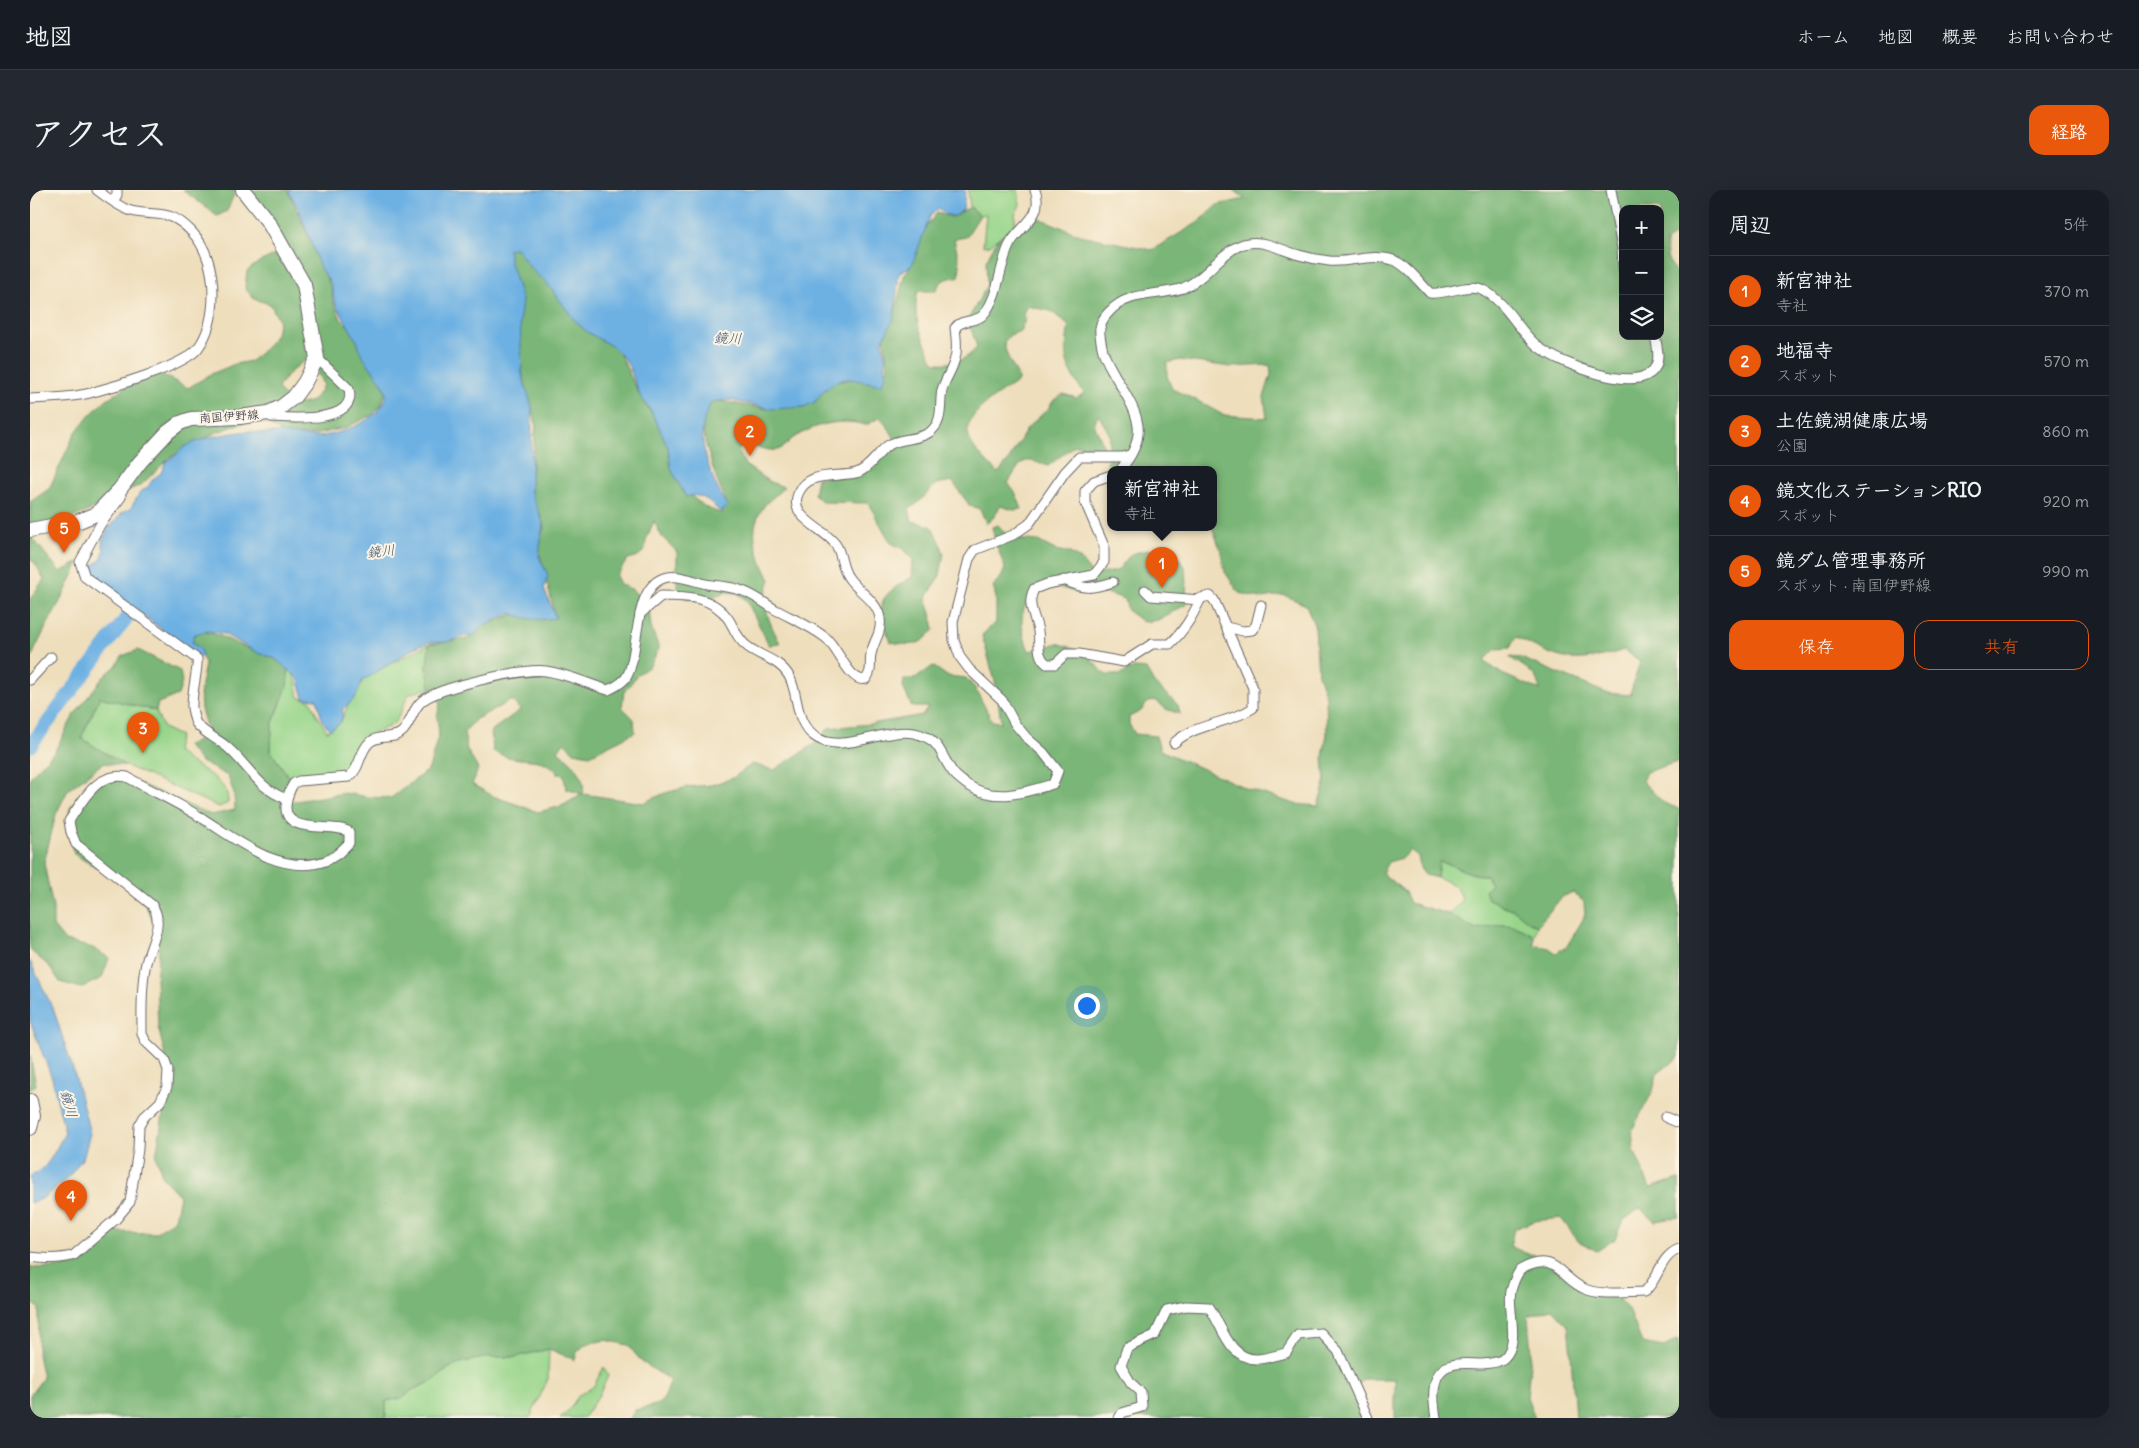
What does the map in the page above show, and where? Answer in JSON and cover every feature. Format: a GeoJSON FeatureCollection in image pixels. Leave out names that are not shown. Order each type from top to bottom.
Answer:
{"type":"FeatureCollection","features":[{"type":"Feature","properties":{"kind":"main road"},"geometry":{"type":"LineString","coordinates":[[243,190],[269,223],[304,285],[317,358]]}},
{"type":"Feature","properties":{"kind":"main road","name":"南国伊野線"},"geometry":{"type":"LineString","coordinates":[[30,530],[79,521],[96,514],[120,489],[140,462],[168,432],[180,423],[191,419],[240,417],[268,413],[281,407],[294,397],[312,370],[317,358]]}},
{"type":"Feature","properties":{"kind":"main road"},"geometry":{"type":"LineString","coordinates":[[30,1101],[33,1116],[30,1128]]}},
{"type":"Feature","properties":{"kind":"street"},"geometry":{"type":"LineString","coordinates":[[30,399],[89,393],[171,365],[198,349],[206,332],[213,307],[213,279],[201,244],[191,231],[171,216],[125,209],[97,190]]}},
{"type":"Feature","properties":{"kind":"street"},"geometry":{"type":"LineString","coordinates":[[114,200],[117,190]]}},
{"type":"Feature","properties":{"kind":"street"},"geometry":{"type":"LineString","coordinates":[[30,1257],[47,1259],[66,1258],[74,1255],[116,1219],[130,1202],[138,1149],[139,1126],[144,1117],[160,1102],[167,1087],[168,1070],[164,1059],[146,1042],[142,1034],[145,966],[155,939],[157,914],[152,905],[76,844],[69,821],[88,793],[99,782],[118,775],[127,777],[196,814],[245,846],[270,858],[289,864],[308,864],[326,861],[338,854],[349,843],[349,832],[345,829],[324,829],[293,822],[286,808],[291,787],[300,781],[349,777],[356,772],[368,744],[382,736],[396,736],[402,732],[417,706],[424,699],[437,693],[521,671],[544,670],[556,672],[608,690],[618,686],[628,675],[645,596],[657,583],[668,577],[684,578],[739,589],[816,631],[832,644],[854,677],[862,680],[866,679],[871,670],[871,656],[880,632],[880,616],[873,603],[846,575],[835,543],[800,512],[797,504],[798,495],[803,486],[812,479],[857,473],[888,446],[898,440],[924,435],[937,426],[942,390],[956,358],[955,328],[958,324],[980,318],[984,314],[992,299],[1008,248],[1014,236],[1028,225],[1036,211],[1037,205],[1034,190]]}},
{"type":"Feature","properties":{"kind":"street"},"geometry":{"type":"LineString","coordinates":[[1611,190],[1622,250]]}},
{"type":"Feature","properties":{"kind":"street"},"geometry":{"type":"LineString","coordinates":[[1123,466],[1136,448],[1138,424],[1104,355],[1100,329],[1104,317],[1117,303],[1126,299],[1164,293],[1184,287],[1199,278],[1234,248],[1249,243],[1265,243],[1299,255],[1329,261],[1384,258],[1395,261],[1408,270],[1430,293],[1441,294],[1465,287],[1475,287],[1485,291],[1512,315],[1539,348],[1560,360],[1606,376],[1632,378],[1649,374],[1656,366],[1658,348],[1656,340]]}},
{"type":"Feature","properties":{"kind":"street"},"geometry":{"type":"LineString","coordinates":[[268,413],[271,417],[306,418],[327,416],[341,410],[349,403],[351,395],[349,389],[317,358]]}},
{"type":"Feature","properties":{"kind":"street"},"geometry":{"type":"LineString","coordinates":[[640,614],[661,596],[689,596],[712,604],[722,610],[740,640],[748,648],[774,660],[785,670],[792,685],[803,724],[814,736],[823,741],[858,741],[888,734],[914,733],[936,743],[952,771],[976,790],[988,795],[1024,792],[1053,784],[1058,771],[1043,752],[1015,724],[1002,700],[969,669],[960,657],[954,640],[953,622],[969,559],[975,550],[1013,535],[1029,524],[1065,472],[1079,458],[1122,458],[1129,455]]}},
{"type":"Feature","properties":{"kind":"street"},"geometry":{"type":"LineString","coordinates":[[1107,476],[1094,481],[1085,491],[1085,502],[1104,546],[1104,562],[1094,575],[1063,580],[1034,589],[1031,595],[1030,606],[1038,630],[1041,657],[1047,664],[1055,664],[1066,654],[1079,654],[1124,662],[1152,644],[1170,644],[1180,635],[1190,621],[1201,598],[1210,596],[1214,600],[1253,688],[1253,708],[1244,714],[1204,726],[1182,736],[1174,743]]}},
{"type":"Feature","properties":{"kind":"street"},"geometry":{"type":"LineString","coordinates":[[120,489],[121,497],[100,525],[80,562],[85,577],[197,659],[198,663],[192,689],[192,708],[196,722],[227,747],[260,784],[276,796],[287,799]]}},
{"type":"Feature","properties":{"kind":"street"},"geometry":{"type":"LineString","coordinates":[[1063,580],[1079,587],[1093,588],[1113,582]]}},
{"type":"Feature","properties":{"kind":"street"},"geometry":{"type":"LineString","coordinates":[[1145,590],[1151,596],[1200,600]]}},
{"type":"Feature","properties":{"kind":"street"},"geometry":{"type":"LineString","coordinates":[[1226,627],[1243,631],[1252,630],[1256,625],[1261,605]]}},
{"type":"Feature","properties":{"kind":"street"},"geometry":{"type":"LineString","coordinates":[[30,680],[51,657]]}},
{"type":"Feature","properties":{"kind":"street"},"geometry":{"type":"LineString","coordinates":[[1665,1117],[1679,1123]]}},
{"type":"Feature","properties":{"kind":"street"},"geometry":{"type":"LineString","coordinates":[[1436,1418],[1434,1385],[1438,1375],[1444,1368],[1452,1364],[1494,1363],[1504,1358],[1511,1348],[1513,1326],[1511,1292],[1520,1270],[1534,1264],[1550,1263],[1585,1289],[1603,1292],[1644,1292],[1649,1288],[1667,1256],[1679,1249]]}},
{"type":"Feature","properties":{"kind":"street"},"geometry":{"type":"LineString","coordinates":[[1119,1418],[1122,1413],[1142,1406],[1141,1392],[1131,1383],[1121,1366],[1127,1348],[1155,1335],[1167,1310],[1186,1306],[1209,1307],[1228,1341],[1239,1356],[1256,1359],[1286,1353],[1298,1335],[1321,1334],[1338,1352],[1368,1418]]}},
{"type":"Feature","properties":{"kind":"green space"},"geometry":{"type":"Polygon","coordinates":[[[183,190],[243,190],[235,192],[227,211],[217,216],[183,190]]]}},
{"type":"Feature","properties":{"kind":"green space"},"geometry":{"type":"Polygon","coordinates":[[[250,190],[288,190],[331,288],[333,301],[341,319],[350,328],[372,369],[381,377],[386,391],[381,406],[373,414],[345,428],[313,435],[285,435],[268,424],[249,421],[217,432],[169,458],[141,485],[119,494],[86,512],[64,521],[30,525],[30,502],[49,489],[75,433],[107,399],[153,370],[188,388],[211,374],[235,364],[251,361],[267,347],[276,334],[279,320],[270,304],[254,299],[245,288],[247,271],[259,262],[279,253],[250,190]],[[305,360],[288,374],[278,388],[289,400],[302,404],[309,402],[314,399],[323,384],[317,373],[305,360]]]}},
{"type":"Feature","properties":{"kind":"green space"},"geometry":{"type":"Polygon","coordinates":[[[968,190],[1018,190],[1020,205],[1015,214],[1015,224],[990,245],[983,246],[986,214],[980,215],[970,207],[968,190]]]}},
{"type":"Feature","properties":{"kind":"green space"},"geometry":{"type":"Polygon","coordinates":[[[1234,190],[1679,190],[1679,233],[1666,241],[1667,257],[1679,279],[1679,749],[1677,762],[1646,772],[1642,781],[1664,803],[1679,809],[1679,1057],[1657,1074],[1653,1091],[1632,1130],[1634,1150],[1650,1188],[1679,1179],[1679,1217],[1655,1221],[1640,1208],[1622,1222],[1615,1239],[1597,1251],[1578,1241],[1561,1218],[1534,1221],[1514,1229],[1510,1246],[1525,1253],[1552,1258],[1570,1272],[1585,1290],[1614,1294],[1630,1312],[1642,1343],[1664,1347],[1679,1339],[1679,1418],[1575,1418],[1568,1326],[1552,1309],[1528,1316],[1531,1354],[1527,1397],[1535,1418],[1395,1418],[1395,1379],[1364,1379],[1354,1389],[1361,1418],[630,1418],[635,1410],[656,1405],[660,1402],[666,1395],[670,1380],[642,1362],[628,1345],[606,1340],[586,1344],[577,1352],[575,1360],[549,1349],[515,1357],[489,1357],[463,1362],[449,1368],[433,1381],[412,1390],[403,1398],[386,1401],[386,1418],[30,1418],[30,1395],[43,1378],[38,1355],[39,1308],[30,1301],[30,1268],[81,1264],[115,1232],[155,1233],[175,1219],[180,1196],[163,1178],[156,1156],[170,1074],[158,1027],[156,979],[159,951],[156,928],[146,906],[112,872],[95,867],[74,854],[67,831],[70,808],[86,789],[106,778],[129,779],[211,815],[235,810],[234,794],[228,776],[201,762],[187,746],[209,736],[201,709],[200,690],[205,664],[192,640],[198,631],[219,635],[289,666],[287,687],[272,725],[271,752],[289,777],[290,802],[345,793],[391,798],[429,769],[439,733],[437,717],[440,704],[436,692],[430,688],[427,667],[429,644],[467,639],[481,627],[516,613],[555,615],[539,551],[540,538],[544,528],[540,514],[532,500],[531,479],[536,424],[523,377],[504,254],[514,246],[616,346],[642,400],[656,419],[671,450],[686,492],[705,507],[722,514],[725,499],[710,458],[703,424],[703,417],[713,400],[767,409],[789,405],[838,381],[852,379],[882,381],[888,368],[884,340],[896,308],[904,276],[912,263],[921,233],[937,213],[952,217],[970,207],[980,215],[966,237],[954,239],[960,264],[959,277],[944,280],[936,291],[918,291],[916,310],[919,328],[934,362],[940,363],[963,359],[977,347],[968,320],[987,285],[986,261],[997,240],[1015,224],[1037,217],[1080,235],[1152,250],[1199,222],[1217,205],[1245,199],[1234,190]],[[1027,306],[1023,314],[1026,318],[1020,331],[1010,335],[1004,342],[1008,357],[1019,380],[985,404],[969,423],[970,441],[998,473],[1008,461],[1028,427],[1047,410],[1054,400],[1063,394],[1077,398],[1084,393],[1069,369],[1067,362],[1066,346],[1069,326],[1051,311],[1027,306]],[[1180,360],[1167,363],[1167,376],[1172,389],[1223,415],[1267,418],[1264,397],[1271,375],[1270,365],[1231,367],[1180,360]],[[1098,414],[1094,424],[1104,447],[1095,449],[1075,445],[1048,466],[1032,461],[1024,462],[1020,465],[1008,483],[1016,494],[1022,509],[1014,510],[1000,506],[994,517],[986,523],[980,509],[970,506],[952,481],[936,484],[918,503],[909,509],[912,521],[931,526],[938,537],[944,554],[940,575],[926,599],[934,630],[924,640],[915,644],[891,642],[882,619],[881,610],[885,597],[900,584],[912,577],[913,560],[905,550],[891,543],[868,503],[823,502],[814,494],[817,478],[856,473],[874,468],[896,441],[888,427],[879,418],[866,425],[837,422],[819,426],[801,434],[782,448],[776,450],[763,449],[746,443],[738,451],[745,465],[770,482],[784,487],[762,509],[755,527],[758,554],[770,580],[766,597],[767,613],[780,643],[769,645],[747,601],[737,593],[724,592],[707,602],[685,598],[677,586],[677,552],[662,537],[654,521],[646,540],[645,550],[638,556],[628,559],[616,576],[620,584],[633,590],[649,609],[651,627],[659,648],[650,666],[638,674],[624,692],[622,707],[634,719],[635,732],[590,755],[574,752],[564,742],[558,751],[569,760],[580,775],[583,794],[643,803],[665,793],[688,787],[711,785],[733,778],[752,764],[774,770],[813,745],[829,728],[870,724],[923,715],[928,707],[912,707],[903,687],[904,680],[916,678],[933,666],[947,676],[966,678],[975,688],[992,721],[1001,722],[996,685],[982,635],[996,622],[996,598],[993,586],[1002,576],[1005,568],[992,527],[998,525],[1006,534],[1014,539],[1038,541],[1055,550],[1070,553],[1080,559],[1093,575],[1117,571],[1131,554],[1147,550],[1170,549],[1185,566],[1187,604],[1158,620],[1143,622],[1128,611],[1125,599],[1103,592],[1082,594],[1058,587],[1032,593],[1024,608],[1022,621],[1022,628],[1029,651],[1057,643],[1083,651],[1106,675],[1120,675],[1134,668],[1146,669],[1154,683],[1178,705],[1180,714],[1166,709],[1155,700],[1147,703],[1141,711],[1129,717],[1129,724],[1135,734],[1156,736],[1160,750],[1248,789],[1295,804],[1318,806],[1325,783],[1323,757],[1327,734],[1326,697],[1318,674],[1315,627],[1306,605],[1284,595],[1261,598],[1239,593],[1225,572],[1220,548],[1214,531],[1217,531],[1217,466],[1108,466],[1110,435],[1098,414]],[[1516,637],[1510,648],[1496,649],[1484,661],[1502,674],[1540,690],[1533,674],[1509,657],[1521,658],[1606,693],[1630,695],[1640,661],[1624,650],[1592,658],[1568,658],[1557,656],[1516,637]],[[512,700],[476,719],[464,732],[467,750],[478,769],[472,784],[493,796],[538,812],[562,806],[582,794],[566,789],[564,775],[558,774],[548,764],[508,757],[493,751],[491,731],[520,710],[512,700]],[[1410,850],[1402,858],[1388,862],[1382,873],[1405,892],[1410,903],[1448,914],[1476,930],[1499,925],[1519,928],[1534,936],[1534,945],[1549,948],[1556,953],[1567,946],[1585,915],[1584,902],[1573,892],[1562,897],[1537,926],[1516,911],[1488,899],[1485,891],[1491,884],[1485,875],[1473,874],[1439,862],[1437,878],[1425,875],[1420,868],[1418,856],[1410,850]]]}},
{"type":"Feature","properties":{"kind":"green space"},"geometry":{"type":"Polygon","coordinates":[[[31,536],[60,572],[79,562],[30,661],[30,599],[44,579],[35,563],[30,559],[31,536]]]}},
{"type":"Feature","properties":{"kind":"green space"},"geometry":{"type":"Polygon","coordinates":[[[429,644],[427,667],[430,688],[409,694],[393,724],[365,738],[350,764],[343,769],[337,772],[302,774],[289,777],[271,752],[272,725],[280,706],[289,666],[296,680],[299,697],[311,701],[327,731],[340,723],[361,676],[373,673],[429,644]]]}},
{"type":"Feature","properties":{"kind":"green space"},"geometry":{"type":"Polygon","coordinates":[[[138,650],[180,671],[182,682],[178,695],[158,703],[156,711],[100,697],[81,738],[126,766],[103,763],[68,790],[56,814],[44,863],[53,908],[53,926],[65,941],[93,948],[109,958],[102,978],[81,988],[60,982],[50,967],[30,950],[30,777],[55,751],[74,715],[104,676],[116,666],[122,656],[138,650]]]}},
{"type":"Feature","properties":{"kind":"green space"},"geometry":{"type":"Polygon","coordinates":[[[100,697],[156,711],[163,728],[180,736],[176,750],[223,786],[227,794],[228,803],[219,807],[126,766],[81,738],[100,697]]]}},
{"type":"Feature","properties":{"kind":"green space"},"geometry":{"type":"Polygon","coordinates":[[[1438,862],[1473,874],[1485,875],[1491,884],[1488,899],[1516,911],[1537,926],[1534,936],[1519,928],[1506,925],[1476,930],[1448,914],[1462,901],[1454,885],[1437,878],[1438,862]]]}},
{"type":"Feature","properties":{"kind":"green space"},"geometry":{"type":"Polygon","coordinates":[[[30,1055],[36,1085],[30,1090],[30,1055]]]}},
{"type":"Feature","properties":{"kind":"green space"},"geometry":{"type":"Polygon","coordinates":[[[549,1349],[548,1379],[530,1418],[386,1418],[386,1401],[403,1398],[412,1390],[433,1381],[449,1368],[463,1362],[489,1357],[515,1357],[549,1349]]]}},
{"type":"Feature","properties":{"kind":"green space"},"geometry":{"type":"Polygon","coordinates":[[[604,1367],[608,1376],[599,1395],[583,1418],[560,1418],[569,1410],[579,1395],[593,1387],[604,1367]]]}},
{"type":"Feature","properties":{"kind":"water"},"geometry":{"type":"Polygon","coordinates":[[[288,190],[965,190],[963,210],[955,216],[946,215],[939,208],[931,214],[912,265],[899,273],[894,318],[882,342],[886,375],[881,385],[851,379],[839,380],[823,391],[815,402],[804,407],[772,409],[730,400],[711,402],[704,419],[702,434],[709,468],[718,490],[728,507],[720,512],[705,498],[696,496],[686,497],[671,469],[668,447],[651,411],[640,396],[630,368],[623,357],[613,347],[587,332],[575,321],[546,282],[532,270],[516,248],[508,249],[510,263],[522,300],[520,318],[522,374],[532,407],[531,492],[543,523],[539,557],[548,575],[544,589],[556,618],[533,619],[511,613],[481,627],[475,636],[465,636],[447,642],[429,642],[416,647],[362,681],[356,697],[343,708],[341,722],[330,730],[322,720],[317,699],[304,698],[298,678],[274,658],[258,653],[224,634],[209,631],[195,634],[192,642],[201,650],[202,656],[198,656],[87,574],[85,570],[101,560],[104,551],[102,541],[107,531],[122,513],[131,508],[140,492],[148,487],[153,479],[161,473],[166,461],[185,447],[211,437],[252,431],[313,437],[326,436],[358,425],[376,413],[383,405],[386,391],[363,357],[358,343],[335,303],[331,284],[320,268],[299,210],[288,190]]]}},
{"type":"Feature","properties":{"kind":"water"},"geometry":{"type":"Polygon","coordinates":[[[30,961],[54,1011],[74,1072],[90,1133],[84,1156],[68,1178],[43,1198],[30,1203],[30,1176],[47,1164],[65,1133],[52,1078],[30,1021],[30,961]]]}},
{"type":"Feature","properties":{"kind":"waterway","name":"鏡川"},"geometry":{"type":"LineString","coordinates":[[30,746],[140,600]]}},
{"type":"Feature","properties":{"kind":"place","name":"地福寺"},"geometry":{"type":"Point","coordinates":[750,456]}},
{"type":"Feature","properties":{"kind":"place","name":"鏡ダム管理事務所"},"geometry":{"type":"Point","coordinates":[64,553]}},
{"type":"Feature","properties":{"kind":"place","name":"新宮神社"},"geometry":{"type":"Point","coordinates":[1162,588]}},
{"type":"Feature","properties":{"kind":"place","name":"土佐鏡湖健康広場"},"geometry":{"type":"Point","coordinates":[143,753]}},
{"type":"Feature","properties":{"kind":"place","name":"鏡文化ステーションRIO"},"geometry":{"type":"Point","coordinates":[71,1221]}}]}
